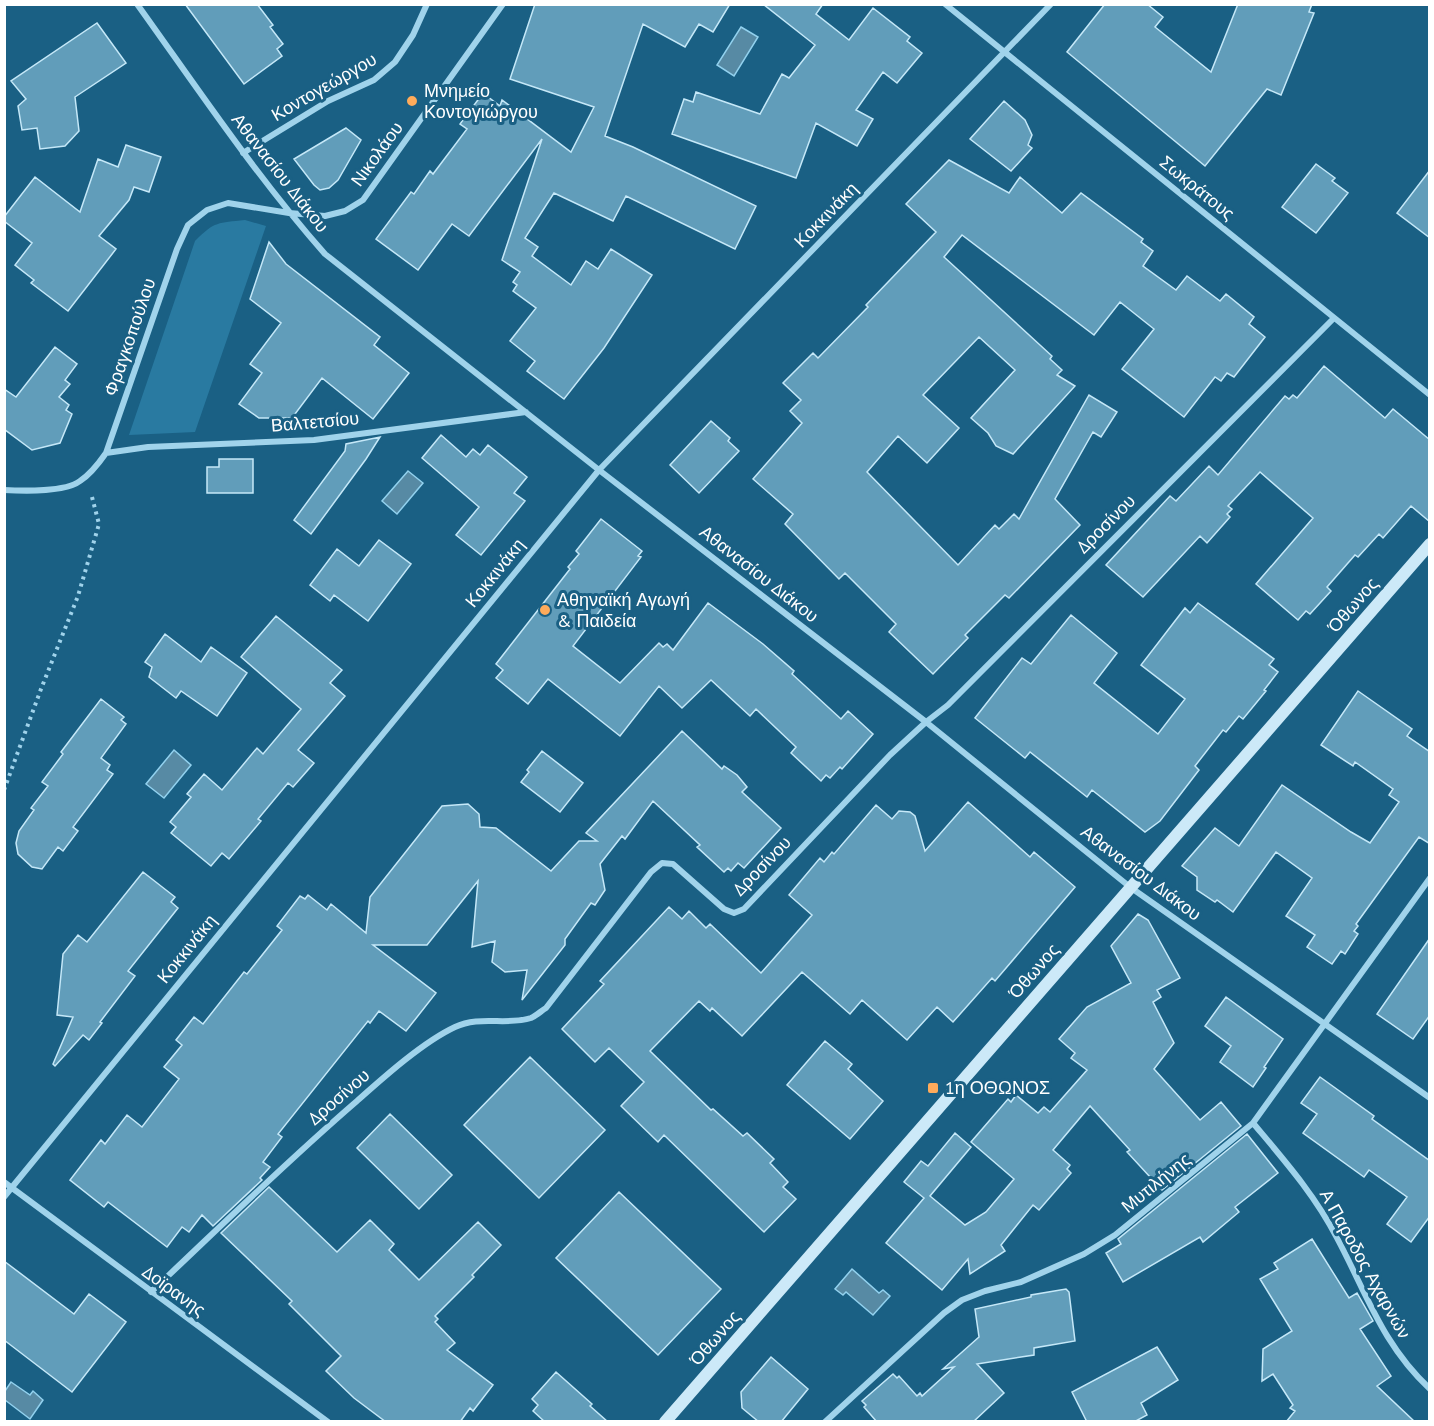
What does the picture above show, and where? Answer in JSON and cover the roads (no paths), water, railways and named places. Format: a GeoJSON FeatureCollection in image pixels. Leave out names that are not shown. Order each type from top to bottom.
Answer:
{"type":"FeatureCollection","features":[{"type":"Feature","properties":{"kind":"street","name":"Αθανασίου Διάκου"},"geometry":{"type":"LineString","coordinates":[[137,4],[243,153],[289,213],[325,254],[599,470],[926,722],[1130,887],[1430,1098]]}},
{"type":"Feature","properties":{"kind":"street","name":"Κοντογεώργου"},"geometry":{"type":"LineString","coordinates":[[243,153],[328,101],[374,80],[395,62],[413,35],[427,4]]}},
{"type":"Feature","properties":{"kind":"street","name":"Νικολάου"},"geometry":{"type":"LineString","coordinates":[[289,213],[325,216],[345,211],[363,200],[503,4]]}},
{"type":"Feature","properties":{"kind":"street","name":"Σωκράτους"},"geometry":{"type":"LineString","coordinates":[[945,4],[1430,395]]}},
{"type":"Feature","properties":{"kind":"street","name":"Κοκκινάκη"},"geometry":{"type":"LineString","coordinates":[[4,1197],[599,470],[1051,4]]}},
{"type":"Feature","properties":{"kind":"street","name":"Φραγκοπούλου"},"geometry":{"type":"LineString","coordinates":[[6,489],[37,492],[78,483],[94,470],[106,453],[177,249],[188,225],[207,210],[228,203],[289,213]]}},
{"type":"Feature","properties":{"kind":"street","name":"Δροσίνου"},"geometry":{"type":"LineString","coordinates":[[151,1292],[317,1135],[381,1080],[423,1048],[455,1026],[478,1020],[526,1019],[546,1008],[651,872],[662,863],[673,864],[724,909],[734,913],[744,909],[890,755],[948,705],[1334,318]]}},
{"type":"Feature","properties":{"kind":"street","name":"Βαλτετσίου"},"geometry":{"type":"LineString","coordinates":[[106,453],[148,447],[314,440],[526,412]]}},
{"type":"Feature","properties":{"kind":"street","name":"Όθωνος"},"geometry":{"type":"LineString","coordinates":[[665,1422],[1430,544]]}},
{"type":"Feature","properties":{"kind":"street","name":"Μυτιλήνης"},"geometry":{"type":"LineString","coordinates":[[825,1422],[962,1299],[1021,1282],[1084,1254],[1115,1235],[1253,1124],[1430,878]]}},
{"type":"Feature","properties":{"kind":"street","name":"Α Παροδος Αχαρνών"},"geometry":{"type":"LineString","coordinates":[[1253,1124],[1297,1175],[1318,1205],[1385,1335],[1408,1368],[1430,1389]]}},
{"type":"Feature","properties":{"kind":"street","name":"Δοϊρανης"},"geometry":{"type":"LineString","coordinates":[[4,1182],[328,1422]]}},
{"type":"Feature","properties":{"kind":"place","name":"Μνημείο Κοντογιώργου"},"geometry":{"type":"Point","coordinates":[412,101]}},
{"type":"Feature","properties":{"kind":"place","name":"Αθηναϊκή Αγωγή & Παιδεία"},"geometry":{"type":"Point","coordinates":[545,610]}},
{"type":"Feature","properties":{"kind":"place","name":"1η ΟΘΩΝΟΣ"},"geometry":{"type":"Point","coordinates":[933,1088]}}]}
